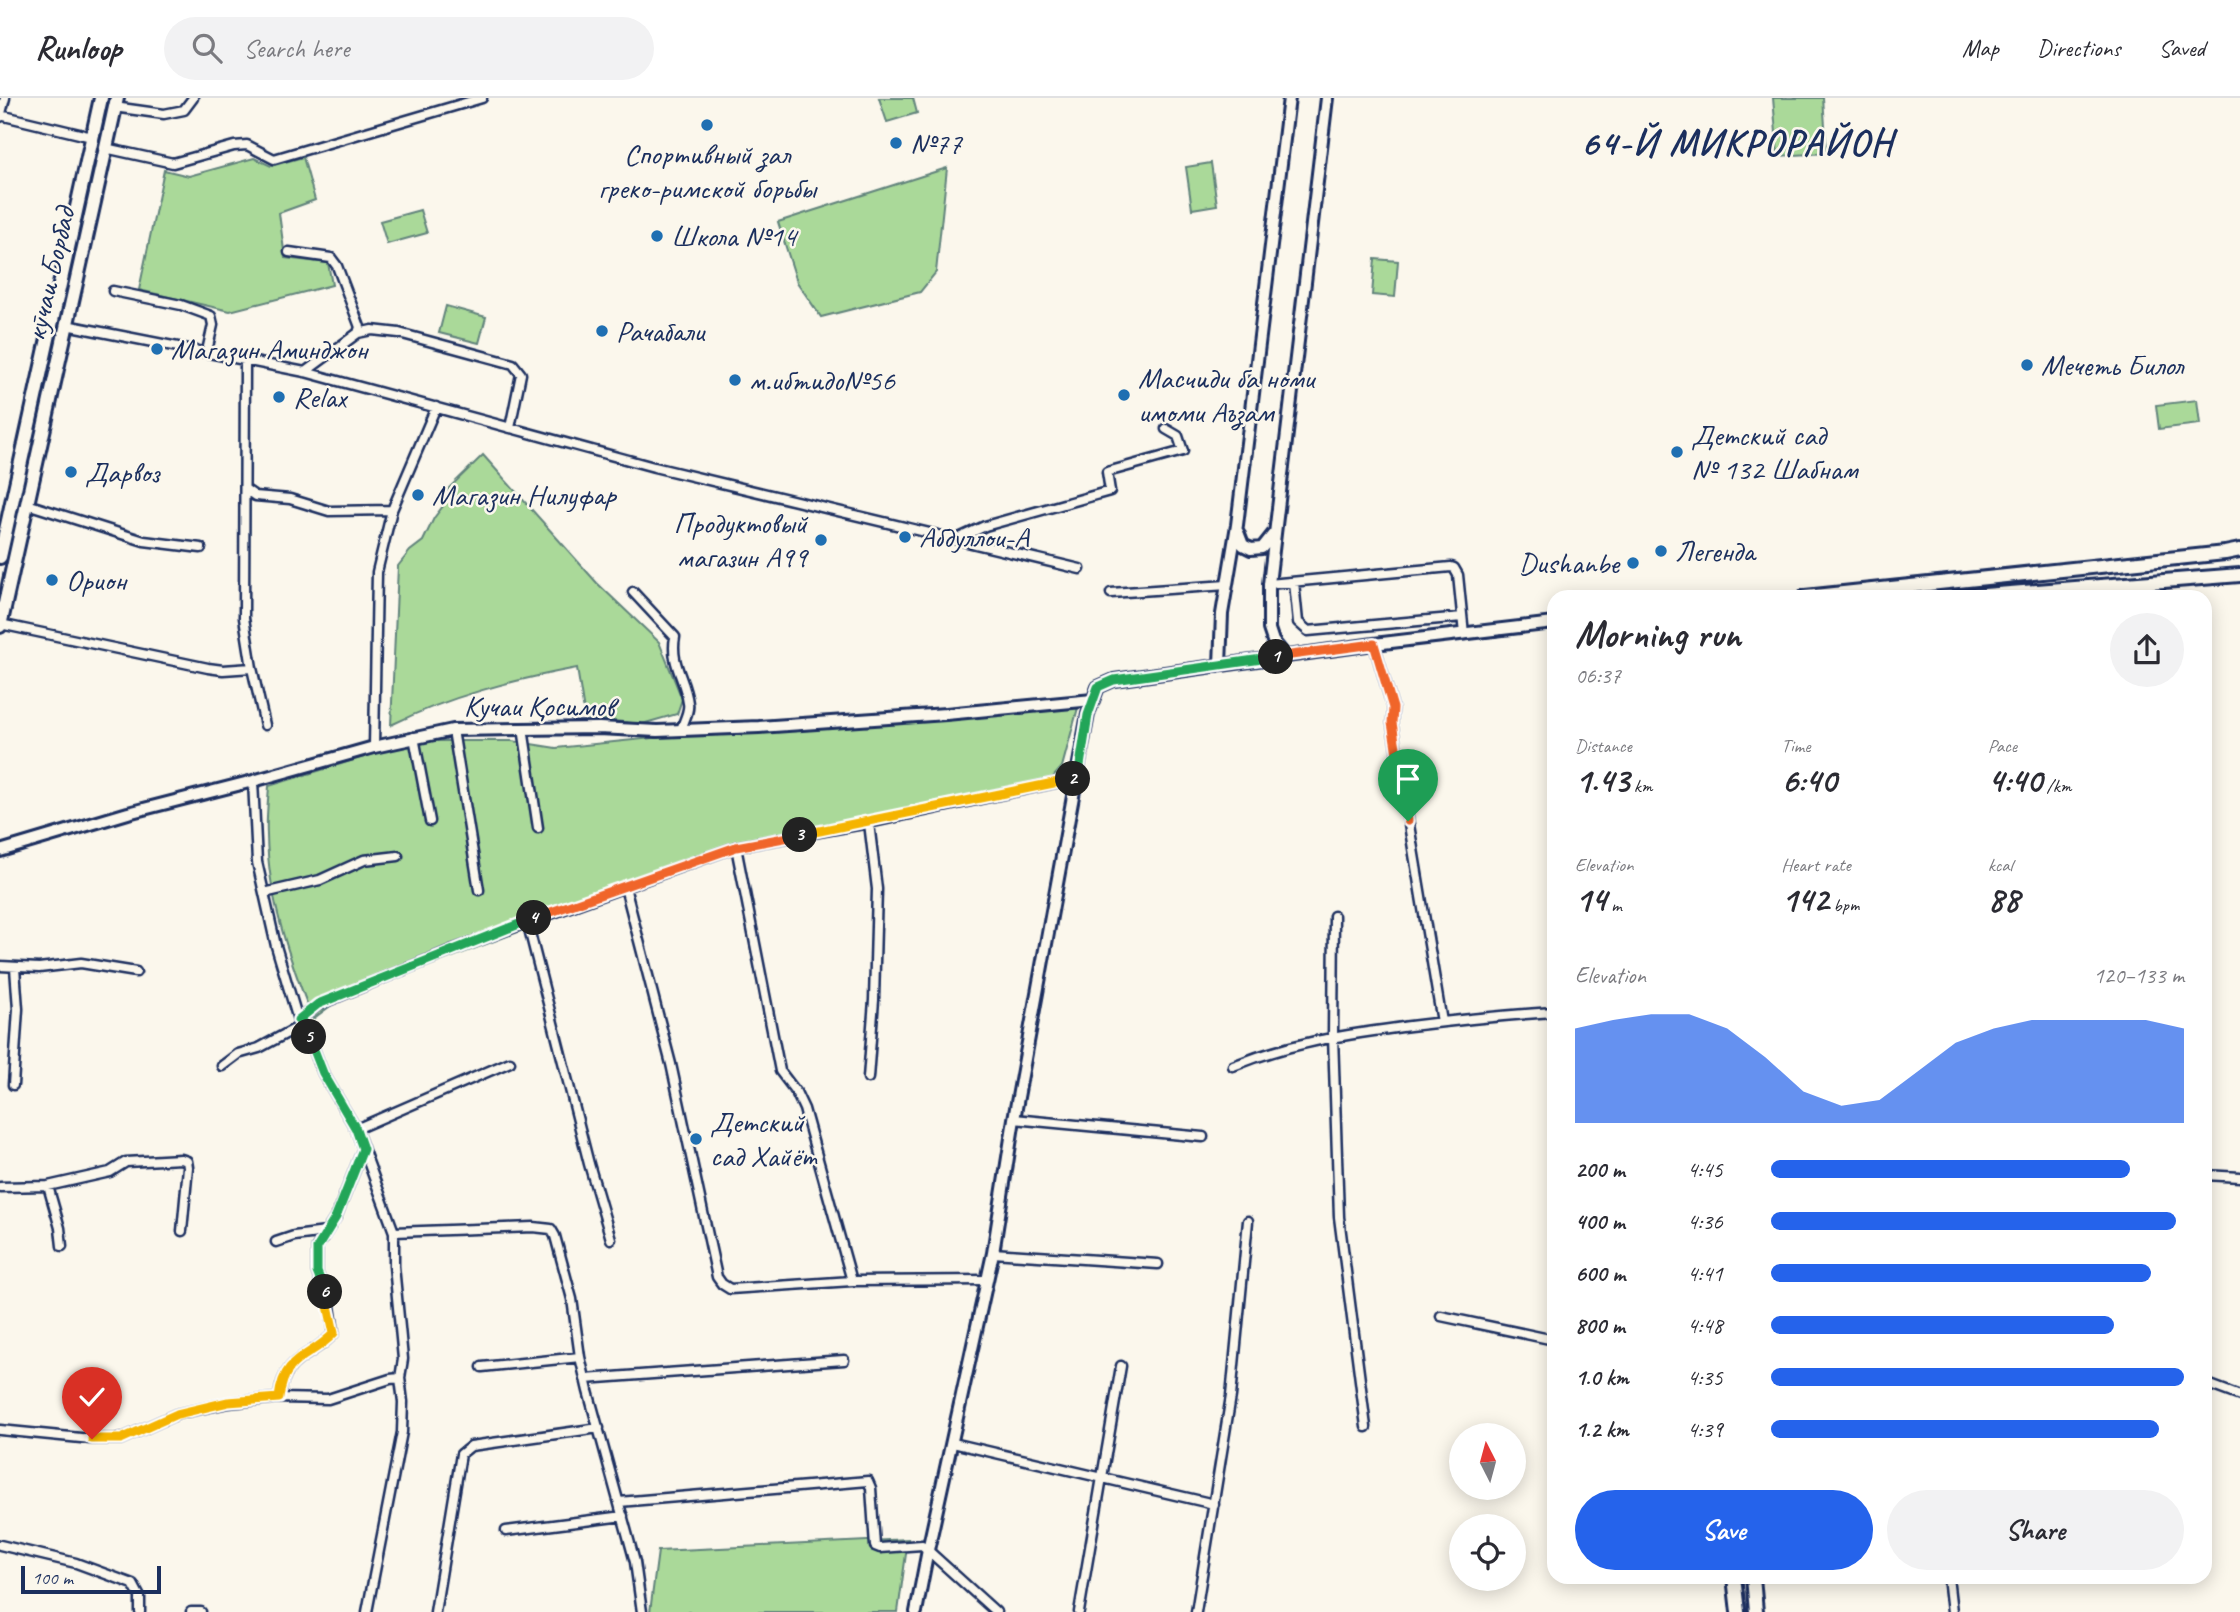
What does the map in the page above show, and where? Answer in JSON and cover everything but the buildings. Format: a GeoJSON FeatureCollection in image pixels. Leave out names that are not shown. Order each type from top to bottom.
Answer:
{"type":"FeatureCollection","features":[{"type":"Feature","properties":{"kind":"main road","name":"кӯчаи Борбад"},"geometry":{"type":"LineString","coordinates":[[0,553],[101,98]]}},
{"type":"Feature","properties":{"kind":"main road","name":"кӯчаи Борбад"},"geometry":{"type":"LineString","coordinates":[[0,625],[116,103]]}},
{"type":"Feature","properties":{"kind":"main road"},"geometry":{"type":"LineString","coordinates":[[1872,590],[2240,550]]}},
{"type":"Feature","properties":{"kind":"main road"},"geometry":{"type":"LineString","coordinates":[[2046,590],[2233,575],[2225,553]]}},
{"type":"Feature","properties":{"kind":"main road"},"geometry":{"type":"LineString","coordinates":[[1735,1584],[1738,1612]]}},
{"type":"Feature","properties":{"kind":"main road"},"geometry":{"type":"LineString","coordinates":[[1754,1584],[1756,1612]]}},
{"type":"Feature","properties":{"kind":"street"},"geometry":{"type":"LineString","coordinates":[[5,98],[0,116],[92,137]]}},
{"type":"Feature","properties":{"kind":"street"},"geometry":{"type":"LineString","coordinates":[[116,103],[164,114],[184,110],[193,98]]}},
{"type":"Feature","properties":{"kind":"street"},"geometry":{"type":"LineString","coordinates":[[105,148],[173,163],[234,146],[247,145],[275,159],[482,98]]}},
{"type":"Feature","properties":{"kind":"street"},"geometry":{"type":"LineString","coordinates":[[1220,665],[1222,614],[1237,526],[1289,98]]}},
{"type":"Feature","properties":{"kind":"street"},"geometry":{"type":"LineString","coordinates":[[1285,656],[1273,641],[1269,629],[1269,584],[1327,98]]}},
{"type":"Feature","properties":{"kind":"street"},"geometry":{"type":"LineString","coordinates":[[289,252],[331,258],[337,266],[360,327],[358,333]]}},
{"type":"Feature","properties":{"kind":"street"},"geometry":{"type":"LineString","coordinates":[[113,290],[181,305],[211,316],[213,325],[207,351]]}},
{"type":"Feature","properties":{"kind":"street"},"geometry":{"type":"LineString","coordinates":[[66,324],[304,372],[654,467],[1080,569]]}},
{"type":"Feature","properties":{"kind":"street"},"geometry":{"type":"LineString","coordinates":[[304,372],[358,333],[372,330],[399,333],[513,364],[521,374],[510,428]]}},
{"type":"Feature","properties":{"kind":"street"},"geometry":{"type":"LineString","coordinates":[[245,361],[244,618],[265,725]]}},
{"type":"Feature","properties":{"kind":"street"},"geometry":{"type":"LineString","coordinates":[[373,747],[377,572],[392,510],[436,408]]}},
{"type":"Feature","properties":{"kind":"street"},"geometry":{"type":"LineString","coordinates":[[957,538],[985,526],[1110,491],[1107,471],[1183,451],[1178,436],[1166,429]]}},
{"type":"Feature","properties":{"kind":"street"},"geometry":{"type":"LineString","coordinates":[[245,489],[255,496],[290,499],[329,511],[392,510]]}},
{"type":"Feature","properties":{"kind":"street"},"geometry":{"type":"LineString","coordinates":[[27,504],[144,541],[201,548]]}},
{"type":"Feature","properties":{"kind":"street"},"geometry":{"type":"LineString","coordinates":[[1237,526],[1243,545],[1251,549],[1262,548],[1274,532]]}},
{"type":"Feature","properties":{"kind":"street"},"geometry":{"type":"LineString","coordinates":[[1269,584],[1451,567],[1458,575],[1464,634]]}},
{"type":"Feature","properties":{"kind":"street"},"geometry":{"type":"LineString","coordinates":[[1294,582],[1298,622],[1308,631],[1462,617]]}},
{"type":"Feature","properties":{"kind":"street"},"geometry":{"type":"LineString","coordinates":[[1111,593],[1227,585]]}},
{"type":"Feature","properties":{"kind":"street"},"geometry":{"type":"LineString","coordinates":[[633,592],[675,637],[673,654],[688,703],[681,730]]}},
{"type":"Feature","properties":{"kind":"street"},"geometry":{"type":"LineString","coordinates":[[916,1612],[988,1280],[1014,1119],[1088,715],[1098,687],[1114,680],[1220,665],[1547,624]]}},
{"type":"Feature","properties":{"kind":"street"},"geometry":{"type":"LineString","coordinates":[[0,625],[208,668],[252,668]]}},
{"type":"Feature","properties":{"kind":"street"},"geometry":{"type":"LineString","coordinates":[[1374,644],[1393,708],[1392,723],[1443,1022]]}},
{"type":"Feature","properties":{"kind":"street","name":"Кучаи Қосимов"},"geometry":{"type":"LineString","coordinates":[[0,851],[128,813],[373,747],[453,730],[681,730],[759,727],[946,714],[1093,700]]}},
{"type":"Feature","properties":{"kind":"street"},"geometry":{"type":"LineString","coordinates":[[523,728],[538,828]]}},
{"type":"Feature","properties":{"kind":"street"},"geometry":{"type":"LineString","coordinates":[[453,730],[478,890]]}},
{"type":"Feature","properties":{"kind":"street"},"geometry":{"type":"LineString","coordinates":[[414,737],[430,821]]}},
{"type":"Feature","properties":{"kind":"street"},"geometry":{"type":"LineString","coordinates":[[222,1066],[238,1054],[259,1048],[301,1022],[318,1004],[527,921],[736,847],[869,823],[1078,778]]}},
{"type":"Feature","properties":{"kind":"street"},"geometry":{"type":"LineString","coordinates":[[253,781],[257,862],[276,946],[301,1022],[323,1073],[356,1129],[394,1232],[394,1266],[403,1359],[400,1378],[403,1402],[402,1432],[367,1612]]}},
{"type":"Feature","properties":{"kind":"street"},"geometry":{"type":"LineString","coordinates":[[868,1078],[874,1000],[877,889],[869,823]]}},
{"type":"Feature","properties":{"kind":"street"},"geometry":{"type":"LineString","coordinates":[[736,847],[780,1071],[796,1092],[804,1109],[852,1281]]}},
{"type":"Feature","properties":{"kind":"street"},"geometry":{"type":"LineString","coordinates":[[264,894],[320,880],[364,860],[398,856]]}},
{"type":"Feature","properties":{"kind":"street"},"geometry":{"type":"LineString","coordinates":[[625,887],[671,1064],[717,1277],[722,1284],[730,1289],[852,1281],[988,1280]]}},
{"type":"Feature","properties":{"kind":"street"},"geometry":{"type":"LineString","coordinates":[[1334,916],[1339,1217],[1366,1427]]}},
{"type":"Feature","properties":{"kind":"street"},"geometry":{"type":"LineString","coordinates":[[527,921],[589,1164],[611,1239]]}},
{"type":"Feature","properties":{"kind":"street"},"geometry":{"type":"LineString","coordinates":[[0,966],[15,968],[81,963],[136,972]]}},
{"type":"Feature","properties":{"kind":"street"},"geometry":{"type":"LineString","coordinates":[[13,1085],[18,1009],[15,968]]}},
{"type":"Feature","properties":{"kind":"street"},"geometry":{"type":"LineString","coordinates":[[1233,1066],[1286,1047],[1334,1036],[1498,1015],[1547,1012]]}},
{"type":"Feature","properties":{"kind":"street"},"geometry":{"type":"LineString","coordinates":[[356,1129],[510,1062]]}},
{"type":"Feature","properties":{"kind":"street"},"geometry":{"type":"LineString","coordinates":[[1014,1119],[1203,1137]]}},
{"type":"Feature","properties":{"kind":"street"},"geometry":{"type":"LineString","coordinates":[[279,1398],[280,1384],[293,1362],[334,1333],[330,1306],[317,1272],[317,1248],[352,1180],[363,1149]]}},
{"type":"Feature","properties":{"kind":"street"},"geometry":{"type":"LineString","coordinates":[[0,1187],[48,1186],[110,1172],[126,1162],[187,1161],[182,1231]]}},
{"type":"Feature","properties":{"kind":"street"},"geometry":{"type":"LineString","coordinates":[[2212,1175],[2240,1177]]}},
{"type":"Feature","properties":{"kind":"street"},"geometry":{"type":"LineString","coordinates":[[48,1186],[60,1228],[62,1246]]}},
{"type":"Feature","properties":{"kind":"street"},"geometry":{"type":"LineString","coordinates":[[1196,1612],[1231,1396],[1248,1222]]}},
{"type":"Feature","properties":{"kind":"street"},"geometry":{"type":"LineString","coordinates":[[394,1232],[533,1227],[551,1229],[572,1299],[585,1379],[635,1562],[642,1612]]}},
{"type":"Feature","properties":{"kind":"street"},"geometry":{"type":"LineString","coordinates":[[276,1242],[294,1236],[326,1232]]}},
{"type":"Feature","properties":{"kind":"street"},"geometry":{"type":"LineString","coordinates":[[993,1253],[1158,1264]]}},
{"type":"Feature","properties":{"kind":"street"},"geometry":{"type":"LineString","coordinates":[[1441,1316],[1547,1339]]}},
{"type":"Feature","properties":{"kind":"street"},"geometry":{"type":"LineString","coordinates":[[482,1367],[580,1357]]}},
{"type":"Feature","properties":{"kind":"street"},"geometry":{"type":"LineString","coordinates":[[585,1379],[845,1360]]}},
{"type":"Feature","properties":{"kind":"street"},"geometry":{"type":"LineString","coordinates":[[1079,1612],[1104,1479],[1121,1366]]}},
{"type":"Feature","properties":{"kind":"street"},"geometry":{"type":"LineString","coordinates":[[0,1430],[92,1439],[121,1439],[177,1414],[228,1402],[279,1398],[328,1399],[400,1378]]}},
{"type":"Feature","properties":{"kind":"street"},"geometry":{"type":"LineString","coordinates":[[2212,1386],[2240,1396]]}},
{"type":"Feature","properties":{"kind":"street"},"geometry":{"type":"LineString","coordinates":[[435,1612],[461,1454],[471,1446],[599,1428]]}},
{"type":"Feature","properties":{"kind":"street"},"geometry":{"type":"LineString","coordinates":[[953,1444],[1214,1504]]}},
{"type":"Feature","properties":{"kind":"street"},"geometry":{"type":"LineString","coordinates":[[619,1502],[868,1481],[871,1488],[875,1546],[922,1545],[996,1612]]}},
{"type":"Feature","properties":{"kind":"street"},"geometry":{"type":"LineString","coordinates":[[506,1531],[623,1516]]}},
{"type":"Feature","properties":{"kind":"street"},"geometry":{"type":"LineString","coordinates":[[0,1545],[76,1563],[133,1584],[140,1597],[141,1612]]}},
{"type":"Feature","properties":{"kind":"street"},"geometry":{"type":"LineString","coordinates":[[1949,1584],[1952,1612]]}},
{"type":"Feature","properties":{"kind":"street"},"geometry":{"type":"LineString","coordinates":[[191,1612],[201,1612]]}},
{"type":"Feature","properties":{"kind":"green space"},"geometry":{"type":"Polygon","coordinates":[[[879,98],[913,98],[917,113],[887,122],[879,98]]]}},
{"type":"Feature","properties":{"kind":"green space"},"geometry":{"type":"Polygon","coordinates":[[[1773,98],[1823,98],[1827,153],[1778,156],[1773,98]]]}},
{"type":"Feature","properties":{"kind":"green space"},"geometry":{"type":"Polygon","coordinates":[[[303,157],[315,200],[279,213],[285,258],[328,263],[332,285],[230,311],[139,290],[164,170],[189,176],[254,158],[271,166],[303,157]]]}},
{"type":"Feature","properties":{"kind":"green space"},"geometry":{"type":"Polygon","coordinates":[[[1211,163],[1217,205],[1192,209],[1186,167],[1211,163]]]}},
{"type":"Feature","properties":{"kind":"green space"},"geometry":{"type":"Polygon","coordinates":[[[947,168],[936,272],[920,292],[821,317],[797,282],[778,222],[947,168]]]}},
{"type":"Feature","properties":{"kind":"green space"},"geometry":{"type":"Polygon","coordinates":[[[420,210],[427,233],[387,244],[380,221],[420,210]]]}},
{"type":"Feature","properties":{"kind":"green space"},"geometry":{"type":"Polygon","coordinates":[[[1375,259],[1398,261],[1395,297],[1372,295],[1375,259]]]}},
{"type":"Feature","properties":{"kind":"green space"},"geometry":{"type":"Polygon","coordinates":[[[446,306],[486,317],[479,343],[439,333],[446,306]]]}},
{"type":"Feature","properties":{"kind":"green space"},"geometry":{"type":"Polygon","coordinates":[[[2197,400],[2200,424],[2159,429],[2156,405],[2197,400]]]}},
{"type":"Feature","properties":{"kind":"green space"},"geometry":{"type":"Polygon","coordinates":[[[483,455],[597,583],[659,642],[682,699],[677,714],[642,724],[585,718],[577,668],[482,690],[391,725],[398,566],[410,551],[423,541],[443,506],[449,488],[483,455]]]}},
{"type":"Feature","properties":{"kind":"green space"},"geometry":{"type":"Polygon","coordinates":[[[1079,704],[1062,767],[1047,784],[741,847],[337,1001],[313,1019],[296,975],[271,882],[267,823],[269,786],[416,741],[512,741],[556,748],[759,727],[1079,704]]]}},
{"type":"Feature","properties":{"kind":"green space"},"geometry":{"type":"Polygon","coordinates":[[[908,1539],[898,1612],[650,1612],[658,1551],[908,1539]]]}},
{"type":"Feature","properties":{"kind":"place","name":"Спортивный зал греко-римской борьбы"},"geometry":{"type":"Point","coordinates":[707,125]}},
{"type":"Feature","properties":{"kind":"place","name":"№77"},"geometry":{"type":"Point","coordinates":[896,143]}},
{"type":"Feature","properties":{"kind":"place","name":"Школа №14"},"geometry":{"type":"Point","coordinates":[657,236]}},
{"type":"Feature","properties":{"kind":"place","name":"Рачабали"},"geometry":{"type":"Point","coordinates":[602,331]}},
{"type":"Feature","properties":{"kind":"place","name":"Магазин Аминджон"},"geometry":{"type":"Point","coordinates":[157,349]}},
{"type":"Feature","properties":{"kind":"place","name":"Мечеть Билол"},"geometry":{"type":"Point","coordinates":[2027,365]}},
{"type":"Feature","properties":{"kind":"place","name":"м.ибтидо№56"},"geometry":{"type":"Point","coordinates":[735,380]}},
{"type":"Feature","properties":{"kind":"place","name":"Масчиди ба номи имоми Аъзам"},"geometry":{"type":"Point","coordinates":[1124,395]}},
{"type":"Feature","properties":{"kind":"place","name":"Relax"},"geometry":{"type":"Point","coordinates":[279,397]}},
{"type":"Feature","properties":{"kind":"place","name":"Детский сад № 132 Шабнам"},"geometry":{"type":"Point","coordinates":[1677,452]}},
{"type":"Feature","properties":{"kind":"place","name":"Дарвоз"},"geometry":{"type":"Point","coordinates":[71,472]}},
{"type":"Feature","properties":{"kind":"place","name":"Магазин Нилуфар"},"geometry":{"type":"Point","coordinates":[418,495]}},
{"type":"Feature","properties":{"kind":"place","name":"Абдуллои-А"},"geometry":{"type":"Point","coordinates":[905,537]}},
{"type":"Feature","properties":{"kind":"place","name":"Продуктовый магазин А99"},"geometry":{"type":"Point","coordinates":[821,540]}},
{"type":"Feature","properties":{"kind":"place","name":"Легенда"},"geometry":{"type":"Point","coordinates":[1661,551]}},
{"type":"Feature","properties":{"kind":"place","name":"Dushanbe"},"geometry":{"type":"Point","coordinates":[1633,563]}},
{"type":"Feature","properties":{"kind":"place","name":"Орион"},"geometry":{"type":"Point","coordinates":[52,580]}},
{"type":"Feature","properties":{"kind":"place","name":"Детский сад Хайёт"},"geometry":{"type":"Point","coordinates":[696,1139]}},
{"type":"Feature","properties":{"kind":"district","name":"64-Й МИКРОРАЙОН"},"geometry":{"type":"Point","coordinates":[1737,142]}},
{"type":"Feature","properties":{"kind":"route"},"geometry":{"type":"LineString","coordinates":[[92,1439],[121,1439],[177,1414],[228,1402],[279,1398],[280,1384],[293,1362],[333,1335],[335,1329],[330,1306],[317,1272],[317,1248],[336,1217],[363,1149],[356,1129],[323,1073],[304,1024],[298,1020],[318,1004],[527,921],[736,847],[869,823],[1078,778],[1093,700],[1098,687],[1114,680],[1374,644],[1393,708],[1392,723],[1408,821]]}}]}
